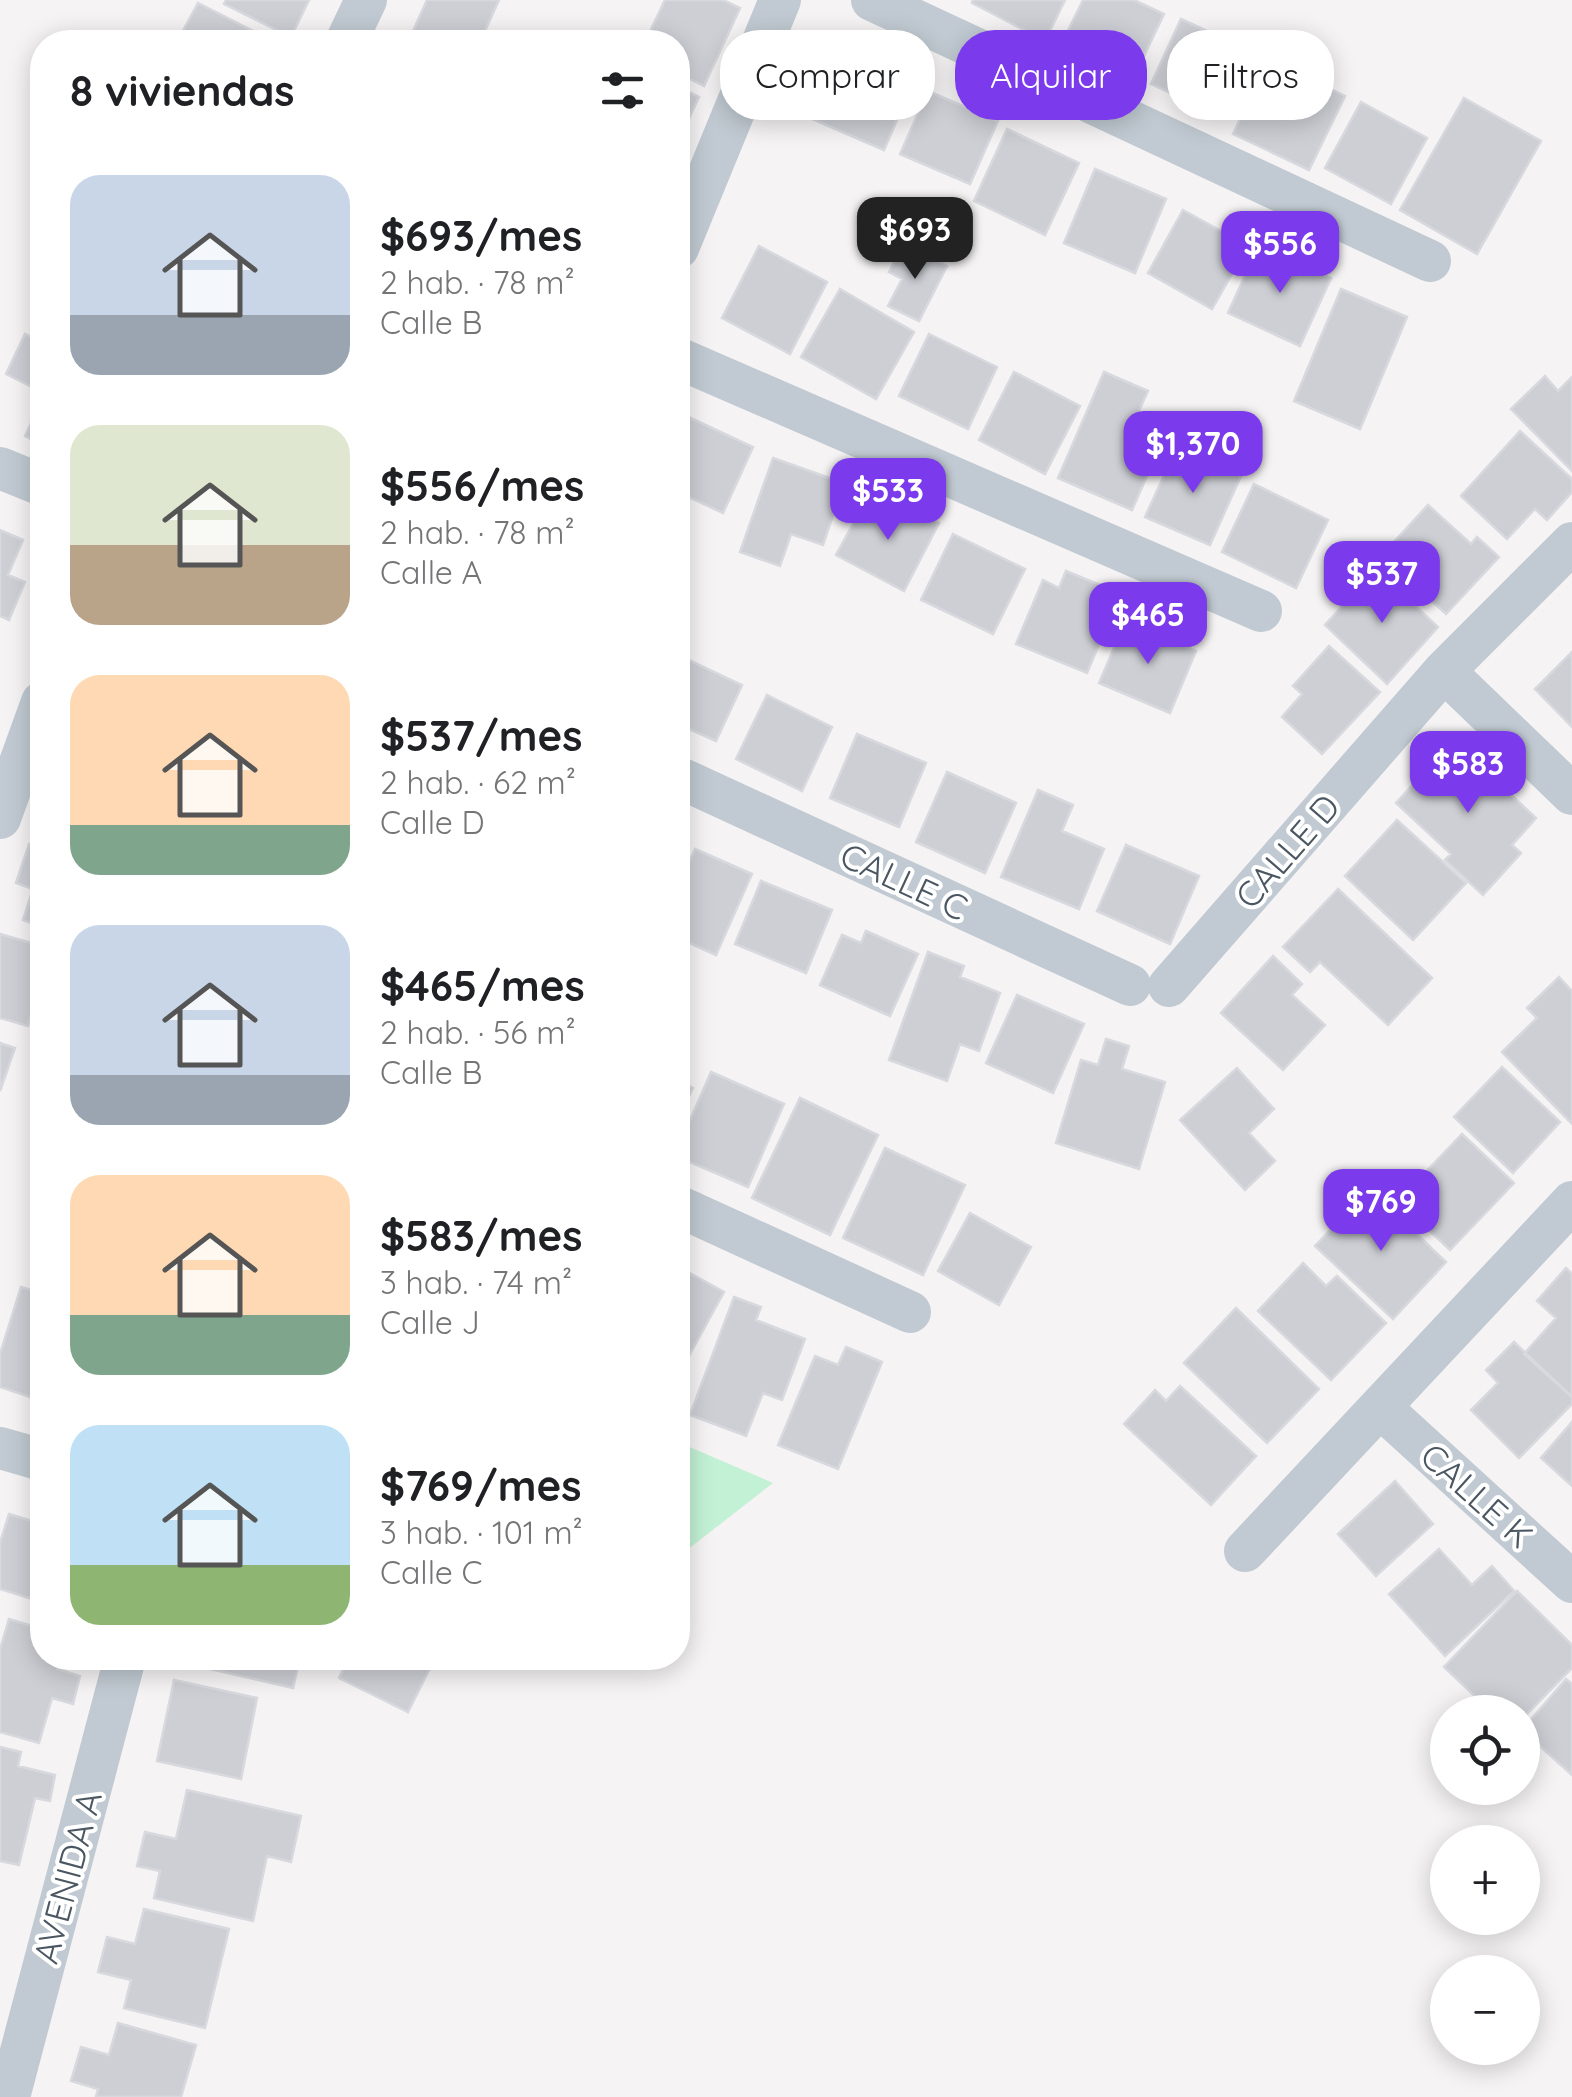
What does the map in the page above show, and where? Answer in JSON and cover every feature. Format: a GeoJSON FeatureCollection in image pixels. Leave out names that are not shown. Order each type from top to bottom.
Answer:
{"type":"FeatureCollection","features":[{"type":"Feature","properties":{"kind":"street"},"geometry":{"type":"LineString","coordinates":[[352,30],[366,0]]}},
{"type":"Feature","properties":{"kind":"street"},"geometry":{"type":"LineString","coordinates":[[690,219],[780,0]]}},
{"type":"Feature","properties":{"kind":"street"},"geometry":{"type":"LineString","coordinates":[[872,0],[1430,261]]}},
{"type":"Feature","properties":{"kind":"street"},"geometry":{"type":"LineString","coordinates":[[690,363],[1261,611]]}},
{"type":"Feature","properties":{"kind":"street"},"geometry":{"type":"LineString","coordinates":[[0,468],[30,480]]}},
{"type":"Feature","properties":{"kind":"street","name":"CALLE D"},"geometry":{"type":"LineString","coordinates":[[1150,986],[1444,671],[1572,543]]}},
{"type":"Feature","properties":{"kind":"street"},"geometry":{"type":"LineString","coordinates":[[1444,671],[1572,794]]}},
{"type":"Feature","properties":{"kind":"street"},"geometry":{"type":"LineString","coordinates":[[0,818],[30,735]]}},
{"type":"Feature","properties":{"kind":"street","name":"CALLE C"},"geometry":{"type":"LineString","coordinates":[[690,782],[1150,986]]}},
{"type":"Feature","properties":{"kind":"street"},"geometry":{"type":"LineString","coordinates":[[1246,1551],[1572,1202]]}},
{"type":"Feature","properties":{"kind":"street"},"geometry":{"type":"LineString","coordinates":[[690,1211],[910,1312]]}},
{"type":"Feature","properties":{"kind":"street","name":"CALLE K"},"geometry":{"type":"LineString","coordinates":[[1381,1408],[1572,1582]]}},
{"type":"Feature","properties":{"kind":"street"},"geometry":{"type":"LineString","coordinates":[[0,1448],[30,1457]]}},
{"type":"Feature","properties":{"kind":"street","name":"AVENIDA A"},"geometry":{"type":"LineString","coordinates":[[9,2097],[122,1670]]}},
{"type":"Feature","properties":{"kind":"green space"},"geometry":{"type":"Polygon","coordinates":[[[690,1447],[773,1483],[690,1548],[690,1447]]]}},
{"type":"Feature","properties":{"kind":"building"},"geometry":{"type":"Polygon","coordinates":[[[226,0],[309,0],[294,30],[277,30],[224,4],[226,0]]]}},
{"type":"Feature","properties":{"kind":"building"},"geometry":{"type":"Polygon","coordinates":[[[427,0],[499,0],[485,30],[413,30],[427,0]]]}},
{"type":"Feature","properties":{"kind":"building"},"geometry":{"type":"Polygon","coordinates":[[[665,0],[723,0],[740,8],[730,30],[720,30],[720,51],[704,86],[690,79],[690,30],[651,30],[665,0]]]}},
{"type":"Feature","properties":{"kind":"building"},"geometry":{"type":"Polygon","coordinates":[[[1065,0],[1050,30],[1024,30],[972,3],[1065,0]]]}},
{"type":"Feature","properties":{"kind":"building"},"geometry":{"type":"Polygon","coordinates":[[[1083,0],[1134,0],[1164,14],[1147,50],[1147,30],[1068,30],[1083,0]]]}},
{"type":"Feature","properties":{"kind":"building"},"geometry":{"type":"Polygon","coordinates":[[[198,3],[251,30],[183,30],[198,3]]]}},
{"type":"Feature","properties":{"kind":"building"},"geometry":{"type":"Polygon","coordinates":[[[1181,19],[1205,30],[1176,30],[1181,19]]]}},
{"type":"Feature","properties":{"kind":"building"},"geometry":{"type":"Polygon","coordinates":[[[1167,49],[1167,91],[1151,84],[1167,49]]]}},
{"type":"Feature","properties":{"kind":"building"},"geometry":{"type":"Polygon","coordinates":[[[1334,91],[1345,96],[1334,119],[1334,91]]]}},
{"type":"Feature","properties":{"kind":"building"},"geometry":{"type":"Polygon","coordinates":[[[690,92],[699,97],[690,116],[690,92]]]}},
{"type":"Feature","properties":{"kind":"building"},"geometry":{"type":"Polygon","coordinates":[[[935,94],[955,103],[955,120],[998,121],[970,184],[900,154],[915,120],[935,120],[935,94]]]}},
{"type":"Feature","properties":{"kind":"building"},"geometry":{"type":"Polygon","coordinates":[[[1464,98],[1541,141],[1477,254],[1400,210],[1464,98]]]}},
{"type":"Feature","properties":{"kind":"building"},"geometry":{"type":"Polygon","coordinates":[[[1361,102],[1427,138],[1391,204],[1325,168],[1361,102]]]}},
{"type":"Feature","properties":{"kind":"building"},"geometry":{"type":"Polygon","coordinates":[[[815,120],[897,120],[884,150],[815,120]]]}},
{"type":"Feature","properties":{"kind":"building"},"geometry":{"type":"Polygon","coordinates":[[[1240,120],[1333,120],[1309,170],[1233,134],[1240,120]]]}},
{"type":"Feature","properties":{"kind":"building"},"geometry":{"type":"Polygon","coordinates":[[[1007,129],[1079,163],[1045,235],[974,201],[1007,129]]]}},
{"type":"Feature","properties":{"kind":"building"},"geometry":{"type":"Polygon","coordinates":[[[1095,169],[1166,199],[1135,273],[1064,243],[1095,169]]]}},
{"type":"Feature","properties":{"kind":"building"},"geometry":{"type":"Polygon","coordinates":[[[1183,210],[1248,246],[1212,309],[1148,273],[1183,210]]]}},
{"type":"Feature","properties":{"kind":"building"},"geometry":{"type":"Polygon","coordinates":[[[903,244],[947,266],[919,321],[888,306],[902,279],[889,272],[903,244]]]}},
{"type":"Feature","properties":{"kind":"building"},"geometry":{"type":"Polygon","coordinates":[[[1259,245],[1331,278],[1300,346],[1228,313],[1259,245]]]}},
{"type":"Feature","properties":{"kind":"building"},"geometry":{"type":"Polygon","coordinates":[[[759,246],[827,282],[790,354],[722,318],[759,246]]]}},
{"type":"Feature","properties":{"kind":"building"},"geometry":{"type":"Polygon","coordinates":[[[840,289],[914,332],[876,399],[801,357],[840,289]]]}},
{"type":"Feature","properties":{"kind":"building"},"geometry":{"type":"Polygon","coordinates":[[[1341,289],[1407,317],[1360,429],[1294,401],[1341,289]]]}},
{"type":"Feature","properties":{"kind":"building"},"geometry":{"type":"Polygon","coordinates":[[[25,334],[30,336],[30,386],[6,374],[25,334]]]}},
{"type":"Feature","properties":{"kind":"building"},"geometry":{"type":"Polygon","coordinates":[[[929,334],[997,367],[968,429],[899,396],[929,334]]]}},
{"type":"Feature","properties":{"kind":"building"},"geometry":{"type":"Polygon","coordinates":[[[1014,372],[1080,406],[1045,474],[979,440],[1014,372]]]}},
{"type":"Feature","properties":{"kind":"building"},"geometry":{"type":"Polygon","coordinates":[[[1104,372],[1148,391],[1130,430],[1161,444],[1132,510],[1058,478],[1104,372]]]}},
{"type":"Feature","properties":{"kind":"building"},"geometry":{"type":"Polygon","coordinates":[[[1545,376],[1558,391],[1572,377],[1572,471],[1511,409],[1545,376]]]}},
{"type":"Feature","properties":{"kind":"building"},"geometry":{"type":"Polygon","coordinates":[[[690,418],[753,447],[723,513],[690,498],[690,418]]]}},
{"type":"Feature","properties":{"kind":"building"},"geometry":{"type":"Polygon","coordinates":[[[1520,431],[1572,479],[1572,492],[1547,520],[1535,509],[1507,539],[1461,496],[1520,431]]]}},
{"type":"Feature","properties":{"kind":"building"},"geometry":{"type":"Polygon","coordinates":[[[1177,447],[1241,476],[1210,545],[1145,517],[1177,447]]]}},
{"type":"Feature","properties":{"kind":"building"},"geometry":{"type":"Polygon","coordinates":[[[773,458],[844,483],[823,545],[791,534],[780,566],[740,552],[773,458]]]}},
{"type":"Feature","properties":{"kind":"building"},"geometry":{"type":"Polygon","coordinates":[[[1254,484],[1328,520],[1296,588],[1222,552],[1254,484]]]}},
{"type":"Feature","properties":{"kind":"building"},"geometry":{"type":"Polygon","coordinates":[[[865,502],[898,520],[905,505],[939,523],[904,591],[836,555],[865,502]]]}},
{"type":"Feature","properties":{"kind":"building"},"geometry":{"type":"Polygon","coordinates":[[[1428,505],[1471,544],[1477,537],[1499,557],[1446,614],[1382,555],[1428,505]]]}},
{"type":"Feature","properties":{"kind":"building"},"geometry":{"type":"Polygon","coordinates":[[[0,530],[23,540],[8,575],[25,582],[9,620],[0,616],[0,530]]]}},
{"type":"Feature","properties":{"kind":"building"},"geometry":{"type":"Polygon","coordinates":[[[953,534],[1025,569],[993,634],[921,600],[953,534]]]}},
{"type":"Feature","properties":{"kind":"building"},"geometry":{"type":"Polygon","coordinates":[[[1376,569],[1438,627],[1387,684],[1325,625],[1376,569]]]}},
{"type":"Feature","properties":{"kind":"building"},"geometry":{"type":"Polygon","coordinates":[[[1066,571],[1100,585],[1091,606],[1112,614],[1087,673],[1016,644],[1043,580],[1059,588],[1066,571]]]}},
{"type":"Feature","properties":{"kind":"building"},"geometry":{"type":"Polygon","coordinates":[[[1125,622],[1196,651],[1170,713],[1099,683],[1125,622]]]}},
{"type":"Feature","properties":{"kind":"building"},"geometry":{"type":"Polygon","coordinates":[[[1329,646],[1380,692],[1322,754],[1282,717],[1302,694],[1293,686],[1329,646]]]}},
{"type":"Feature","properties":{"kind":"building"},"geometry":{"type":"Polygon","coordinates":[[[1572,652],[1572,727],[1535,689],[1572,652]]]}},
{"type":"Feature","properties":{"kind":"building"},"geometry":{"type":"Polygon","coordinates":[[[690,661],[742,685],[716,741],[690,729],[690,661]]]}},
{"type":"Feature","properties":{"kind":"building"},"geometry":{"type":"Polygon","coordinates":[[[767,695],[832,727],[802,791],[736,759],[767,695]]]}},
{"type":"Feature","properties":{"kind":"building"},"geometry":{"type":"Polygon","coordinates":[[[857,734],[926,763],[899,827],[830,798],[857,734]]]}},
{"type":"Feature","properties":{"kind":"building"},"geometry":{"type":"Polygon","coordinates":[[[1453,741],[1536,818],[1512,845],[1521,853],[1483,895],[1445,860],[1451,854],[1396,803],[1453,741]]]}},
{"type":"Feature","properties":{"kind":"building"},"geometry":{"type":"Polygon","coordinates":[[[947,772],[1016,803],[985,873],[916,842],[947,772]]]}},
{"type":"Feature","properties":{"kind":"building"},"geometry":{"type":"Polygon","coordinates":[[[1038,790],[1073,805],[1062,831],[1104,849],[1079,909],[1001,877],[1038,790]]]}},
{"type":"Feature","properties":{"kind":"building"},"geometry":{"type":"Polygon","coordinates":[[[1397,820],[1466,883],[1413,940],[1345,876],[1397,820]]]}},
{"type":"Feature","properties":{"kind":"building"},"geometry":{"type":"Polygon","coordinates":[[[29,844],[30,844],[30,888],[16,883],[29,844]]]}},
{"type":"Feature","properties":{"kind":"building"},"geometry":{"type":"Polygon","coordinates":[[[1126,845],[1199,876],[1170,944],[1097,911],[1126,845]]]}},
{"type":"Feature","properties":{"kind":"building"},"geometry":{"type":"Polygon","coordinates":[[[695,849],[752,874],[716,955],[690,943],[690,860],[695,849]]]}},
{"type":"Feature","properties":{"kind":"building"},"geometry":{"type":"Polygon","coordinates":[[[761,881],[832,910],[806,973],[735,944],[761,881]]]}},
{"type":"Feature","properties":{"kind":"building"},"geometry":{"type":"Polygon","coordinates":[[[1338,889],[1432,978],[1388,1025],[1320,962],[1310,972],[1283,947],[1338,889]]]}},
{"type":"Feature","properties":{"kind":"building"},"geometry":{"type":"Polygon","coordinates":[[[30,898],[30,923],[23,920],[30,898]]]}},
{"type":"Feature","properties":{"kind":"building"},"geometry":{"type":"Polygon","coordinates":[[[866,931],[918,954],[890,1016],[820,985],[842,935],[861,943],[866,931]]]}},
{"type":"Feature","properties":{"kind":"building"},"geometry":{"type":"Polygon","coordinates":[[[0,934],[30,943],[30,1019],[28,1026],[0,1018],[0,934]]]}},
{"type":"Feature","properties":{"kind":"building"},"geometry":{"type":"Polygon","coordinates":[[[928,952],[964,966],[960,977],[1000,993],[979,1051],[960,1044],[947,1081],[889,1060],[928,952]]]}},
{"type":"Feature","properties":{"kind":"building"},"geometry":{"type":"Polygon","coordinates":[[[1273,956],[1302,984],[1292,995],[1325,1025],[1283,1070],[1221,1013],[1273,956]]]}},
{"type":"Feature","properties":{"kind":"building"},"geometry":{"type":"Polygon","coordinates":[[[1559,977],[1572,991],[1572,1124],[1502,1052],[1537,1018],[1527,1008],[1559,977]]]}},
{"type":"Feature","properties":{"kind":"building"},"geometry":{"type":"Polygon","coordinates":[[[1017,995],[1084,1024],[1053,1093],[986,1063],[1017,995]]]}},
{"type":"Feature","properties":{"kind":"building"},"geometry":{"type":"Polygon","coordinates":[[[1106,1039],[1129,1046],[1122,1069],[1165,1082],[1139,1169],[1056,1143],[1081,1060],[1098,1065],[1106,1039]]]}},
{"type":"Feature","properties":{"kind":"building"},"geometry":{"type":"Polygon","coordinates":[[[0,1043],[15,1048],[0,1091],[0,1043]]]}},
{"type":"Feature","properties":{"kind":"building"},"geometry":{"type":"Polygon","coordinates":[[[1502,1067],[1560,1122],[1513,1173],[1454,1117],[1502,1067]]]}},
{"type":"Feature","properties":{"kind":"building"},"geometry":{"type":"Polygon","coordinates":[[[1237,1068],[1274,1109],[1249,1133],[1275,1161],[1245,1190],[1180,1120],[1237,1068]]]}},
{"type":"Feature","properties":{"kind":"building"},"geometry":{"type":"Polygon","coordinates":[[[711,1072],[784,1104],[748,1187],[690,1162],[690,1120],[711,1072]]]}},
{"type":"Feature","properties":{"kind":"building"},"geometry":{"type":"Polygon","coordinates":[[[800,1098],[878,1135],[830,1235],[752,1198],[800,1098]]]}},
{"type":"Feature","properties":{"kind":"building"},"geometry":{"type":"Polygon","coordinates":[[[1462,1134],[1514,1183],[1450,1250],[1398,1201],[1462,1134]]]}},
{"type":"Feature","properties":{"kind":"building"},"geometry":{"type":"Polygon","coordinates":[[[885,1148],[965,1185],[923,1275],[843,1238],[885,1148]]]}},
{"type":"Feature","properties":{"kind":"building"},"geometry":{"type":"Polygon","coordinates":[[[1370,1189],[1446,1262],[1393,1319],[1315,1246],[1370,1189]]]}},
{"type":"Feature","properties":{"kind":"building"},"geometry":{"type":"Polygon","coordinates":[[[970,1213],[1031,1247],[999,1305],[938,1271],[970,1213]]]}},
{"type":"Feature","properties":{"kind":"building"},"geometry":{"type":"Polygon","coordinates":[[[1303,1263],[1326,1286],[1337,1276],[1386,1323],[1331,1380],[1258,1311],[1303,1263]]]}},
{"type":"Feature","properties":{"kind":"building"},"geometry":{"type":"Polygon","coordinates":[[[1566,1268],[1572,1274],[1572,1397],[1524,1354],[1556,1318],[1537,1301],[1566,1268]]]}},
{"type":"Feature","properties":{"kind":"building"},"geometry":{"type":"Polygon","coordinates":[[[690,1273],[724,1292],[690,1354],[690,1273]]]}},
{"type":"Feature","properties":{"kind":"building"},"geometry":{"type":"Polygon","coordinates":[[[21,1287],[30,1290],[30,1397],[0,1387],[0,1354],[21,1287]]]}},
{"type":"Feature","properties":{"kind":"building"},"geometry":{"type":"Polygon","coordinates":[[[734,1297],[761,1307],[756,1320],[805,1339],[782,1400],[763,1393],[746,1436],[690,1415],[734,1297]]]}},
{"type":"Feature","properties":{"kind":"building"},"geometry":{"type":"Polygon","coordinates":[[[1236,1308],[1319,1389],[1267,1443],[1184,1363],[1236,1308]]]}},
{"type":"Feature","properties":{"kind":"building"},"geometry":{"type":"Polygon","coordinates":[[[1514,1342],[1572,1397],[1572,1404],[1519,1458],[1471,1410],[1498,1383],[1486,1370],[1514,1342]]]}},
{"type":"Feature","properties":{"kind":"building"},"geometry":{"type":"Polygon","coordinates":[[[846,1347],[882,1362],[838,1469],[778,1445],[815,1356],[838,1365],[846,1347]]]}},
{"type":"Feature","properties":{"kind":"building"},"geometry":{"type":"Polygon","coordinates":[[[1180,1386],[1256,1456],[1211,1505],[1124,1424],[1155,1390],[1166,1401],[1180,1386]]]}},
{"type":"Feature","properties":{"kind":"building"},"geometry":{"type":"Polygon","coordinates":[[[1572,1422],[1572,1486],[1541,1458],[1572,1422]]]}},
{"type":"Feature","properties":{"kind":"building"},"geometry":{"type":"Polygon","coordinates":[[[1395,1481],[1433,1524],[1376,1576],[1338,1534],[1395,1481]]]}},
{"type":"Feature","properties":{"kind":"building"},"geometry":{"type":"Polygon","coordinates":[[[9,1514],[30,1520],[30,1598],[0,1589],[0,1543],[9,1514]]]}},
{"type":"Feature","properties":{"kind":"building"},"geometry":{"type":"Polygon","coordinates":[[[1439,1549],[1472,1585],[1492,1566],[1514,1591],[1445,1656],[1389,1594],[1439,1549]]]}},
{"type":"Feature","properties":{"kind":"building"},"geometry":{"type":"Polygon","coordinates":[[[1517,1591],[1572,1645],[1572,1668],[1540,1701],[1540,1695],[1474,1695],[1444,1667],[1517,1591]]]}},
{"type":"Feature","properties":{"kind":"building"},"geometry":{"type":"Polygon","coordinates":[[[9,1619],[30,1625],[30,1670],[60,1670],[80,1676],[73,1704],[52,1698],[39,1743],[0,1732],[0,1649],[9,1619]]]}},
{"type":"Feature","properties":{"kind":"building"},"geometry":{"type":"Polygon","coordinates":[[[215,1670],[297,1670],[293,1688],[215,1670]]]}},
{"type":"Feature","properties":{"kind":"building"},"geometry":{"type":"Polygon","coordinates":[[[343,1670],[429,1670],[408,1712],[339,1678],[343,1670]]]}},
{"type":"Feature","properties":{"kind":"building"},"geometry":{"type":"Polygon","coordinates":[[[1566,1679],[1572,1684],[1572,1775],[1540,1746],[1540,1709],[1566,1679]]]}},
{"type":"Feature","properties":{"kind":"building"},"geometry":{"type":"Polygon","coordinates":[[[174,1680],[257,1698],[241,1779],[157,1761],[174,1680]]]}},
{"type":"Feature","properties":{"kind":"building"},"geometry":{"type":"Polygon","coordinates":[[[0,1747],[21,1752],[18,1766],[55,1775],[50,1801],[35,1798],[19,1865],[0,1861],[0,1747]]]}},
{"type":"Feature","properties":{"kind":"building"},"geometry":{"type":"Polygon","coordinates":[[[187,1790],[301,1816],[291,1862],[267,1856],[253,1921],[154,1898],[160,1871],[137,1866],[145,1832],[176,1839],[187,1790]]]}},
{"type":"Feature","properties":{"kind":"building"},"geometry":{"type":"Polygon","coordinates":[[[144,1909],[229,1929],[205,2028],[124,2008],[131,1980],[98,1972],[107,1937],[135,1944],[144,1909]]]}},
{"type":"Feature","properties":{"kind":"building"},"geometry":{"type":"Polygon","coordinates":[[[118,2023],[196,2045],[181,2097],[96,2097],[98,2089],[71,2081],[81,2047],[109,2055],[118,2023]]]}}]}
